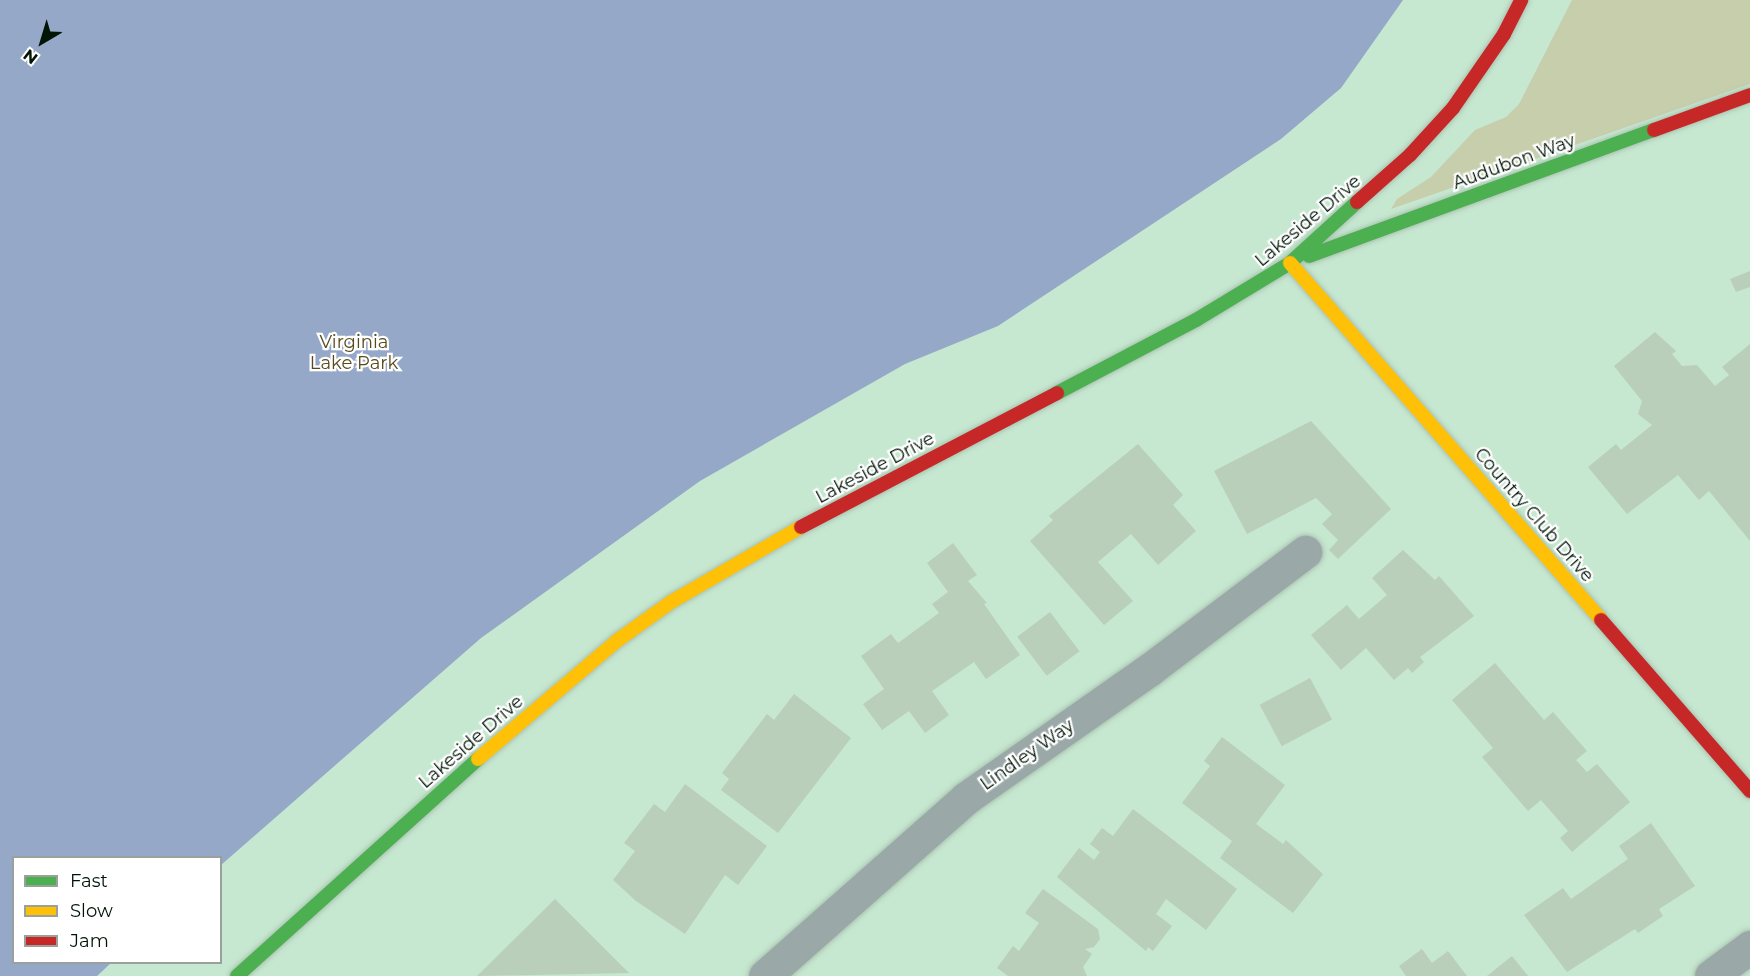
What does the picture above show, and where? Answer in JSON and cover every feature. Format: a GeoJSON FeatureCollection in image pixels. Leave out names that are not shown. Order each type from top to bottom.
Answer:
{"type":"FeatureCollection","features":[{"type":"Feature","properties":{"kind":"street","name":"Lakeside Drive"},"geometry":{"type":"LineString","coordinates":[[237,976],[504,736],[618,640],[671,602],[785,535],[1196,321],[1290,263],[1410,156],[1453,108],[1504,34],[1521,0]]}},
{"type":"Feature","properties":{"kind":"street","name":"Audubon Way"},"geometry":{"type":"LineString","coordinates":[[1290,263],[1750,95]]}},
{"type":"Feature","properties":{"kind":"street","name":"Country Club Drive"},"geometry":{"type":"LineString","coordinates":[[1290,263],[1750,791]]}},
{"type":"Feature","properties":{"kind":"street","name":"Lindley Way"},"geometry":{"type":"LineString","coordinates":[[765,976],[966,798],[1149,670],[1305,552]]}},
{"type":"Feature","properties":{"kind":"street"},"geometry":{"type":"LineString","coordinates":[[1711,976],[1750,947]]}},
{"type":"Feature","properties":{"kind":"green space"},"geometry":{"type":"Polygon","coordinates":[[[1572,0],[1750,0],[1750,84],[1391,209],[1397,199],[1431,177],[1475,130],[1506,117],[1519,104],[1572,0]]]}},
{"type":"Feature","properties":{"kind":"water","name":"Virginia Lake Park"},"geometry":{"type":"Polygon","coordinates":[[[0,0],[1403,0],[1341,88],[1281,139],[998,326],[905,364],[700,481],[481,638],[222,864],[222,856],[12,856],[12,964],[110,964],[97,976],[0,976],[0,0]]]}},
{"type":"Feature","properties":{"kind":"building"},"geometry":{"type":"Polygon","coordinates":[[[1750,271],[1750,287],[1736,292],[1730,279],[1750,271]]]}},
{"type":"Feature","properties":{"kind":"building"},"geometry":{"type":"Polygon","coordinates":[[[1655,332],[1676,351],[1672,354],[1682,366],[1697,365],[1715,386],[1729,375],[1722,367],[1750,344],[1750,541],[1709,491],[1699,500],[1678,475],[1627,514],[1588,467],[1616,444],[1621,450],[1652,425],[1638,414],[1642,401],[1614,366],[1655,332]]]}},
{"type":"Feature","properties":{"kind":"building"},"geometry":{"type":"Polygon","coordinates":[[[1311,421],[1391,509],[1338,559],[1329,550],[1338,540],[1322,524],[1332,514],[1316,498],[1247,534],[1214,471],[1311,421]]]}},
{"type":"Feature","properties":{"kind":"building"},"geometry":{"type":"Polygon","coordinates":[[[1138,444],[1183,495],[1173,505],[1196,531],[1158,565],[1131,534],[1098,562],[1133,601],[1104,625],[1030,541],[1053,520],[1049,516],[1138,444]]]}},
{"type":"Feature","properties":{"kind":"building"},"geometry":{"type":"Polygon","coordinates":[[[953,543],[977,575],[968,581],[987,603],[984,604],[1020,655],[986,679],[974,662],[932,691],[949,715],[925,733],[909,711],[882,730],[863,704],[884,689],[861,656],[891,634],[898,643],[939,613],[932,604],[948,592],[927,563],[953,543]]]}},
{"type":"Feature","properties":{"kind":"building"},"geometry":{"type":"Polygon","coordinates":[[[1403,550],[1435,580],[1439,576],[1474,616],[1420,657],[1424,662],[1412,673],[1408,668],[1394,680],[1366,648],[1341,670],[1311,635],[1347,605],[1359,619],[1387,595],[1372,578],[1403,550]]]}},
{"type":"Feature","properties":{"kind":"building"},"geometry":{"type":"Polygon","coordinates":[[[1050,612],[1079,651],[1047,676],[1017,637],[1050,612]]]}},
{"type":"Feature","properties":{"kind":"building"},"geometry":{"type":"Polygon","coordinates":[[[1495,663],[1544,720],[1553,712],[1587,751],[1576,760],[1587,772],[1597,764],[1630,802],[1572,852],[1560,838],[1568,831],[1541,800],[1528,811],[1482,757],[1493,748],[1452,700],[1495,663]]]}},
{"type":"Feature","properties":{"kind":"building"},"geometry":{"type":"Polygon","coordinates":[[[1310,678],[1332,719],[1282,746],[1260,705],[1310,678]]]}},
{"type":"Feature","properties":{"kind":"building"},"geometry":{"type":"Polygon","coordinates":[[[794,694],[851,738],[778,833],[721,790],[729,779],[722,773],[767,714],[774,720],[794,694]]]}},
{"type":"Feature","properties":{"kind":"building"},"geometry":{"type":"Polygon","coordinates":[[[1222,737],[1285,785],[1256,824],[1283,844],[1286,840],[1323,874],[1293,913],[1220,858],[1232,841],[1182,803],[1210,766],[1204,761],[1222,737]]]}},
{"type":"Feature","properties":{"kind":"building"},"geometry":{"type":"Polygon","coordinates":[[[685,784],[767,846],[738,885],[725,875],[685,934],[636,901],[613,880],[635,851],[624,843],[654,804],[665,812],[685,784]]]}},
{"type":"Feature","properties":{"kind":"building"},"geometry":{"type":"Polygon","coordinates":[[[1133,809],[1237,889],[1206,930],[1166,899],[1156,914],[1172,926],[1153,951],[1148,947],[1146,951],[1057,877],[1079,848],[1094,860],[1100,852],[1090,844],[1102,828],[1113,836],[1133,809]]]}},
{"type":"Feature","properties":{"kind":"building"},"geometry":{"type":"Polygon","coordinates":[[[1651,823],[1695,886],[1659,909],[1663,916],[1638,933],[1635,929],[1567,972],[1524,915],[1563,888],[1571,899],[1628,859],[1619,846],[1651,823]]]}},
{"type":"Feature","properties":{"kind":"building"},"geometry":{"type":"Polygon","coordinates":[[[1043,889],[1098,929],[1100,939],[1094,947],[1085,949],[1092,954],[1083,967],[1087,976],[1008,976],[997,968],[1013,946],[1019,951],[1039,923],[1025,913],[1043,889]]]}},
{"type":"Feature","properties":{"kind":"building"},"geometry":{"type":"Polygon","coordinates":[[[555,899],[629,973],[477,976],[555,899]]]}},
{"type":"Feature","properties":{"kind":"building"},"geometry":{"type":"Polygon","coordinates":[[[1422,949],[1432,963],[1448,951],[1467,976],[1406,976],[1399,966],[1422,949]]]}},
{"type":"Feature","properties":{"kind":"building"},"geometry":{"type":"Polygon","coordinates":[[[1512,956],[1528,976],[1487,976],[1512,956]]]}},
{"type":"Feature","properties":{"kind":"traffic: fast"},"geometry":{"type":"LineString","coordinates":[[1309,256],[1654,130]]}},
{"type":"Feature","properties":{"kind":"traffic: fast"},"geometry":{"type":"LineString","coordinates":[[1057,393],[1196,320],[1290,263],[1357,202]]}},
{"type":"Feature","properties":{"kind":"traffic: fast"},"geometry":{"type":"LineString","coordinates":[[237,976],[478,759]]}},
{"type":"Feature","properties":{"kind":"traffic: slow"},"geometry":{"type":"LineString","coordinates":[[1290,263],[1601,620]]}},
{"type":"Feature","properties":{"kind":"traffic: slow"},"geometry":{"type":"LineString","coordinates":[[478,759],[618,640],[671,602],[801,527]]}},
{"type":"Feature","properties":{"kind":"traffic: jam"},"geometry":{"type":"LineString","coordinates":[[1357,202],[1410,155],[1453,108],[1504,34],[1521,0]]}},
{"type":"Feature","properties":{"kind":"traffic: jam"},"geometry":{"type":"LineString","coordinates":[[1654,130],[1750,95]]}},
{"type":"Feature","properties":{"kind":"traffic: jam"},"geometry":{"type":"LineString","coordinates":[[801,527],[1057,393]]}},
{"type":"Feature","properties":{"kind":"traffic: jam"},"geometry":{"type":"LineString","coordinates":[[1601,620],[1750,791]]}}]}
